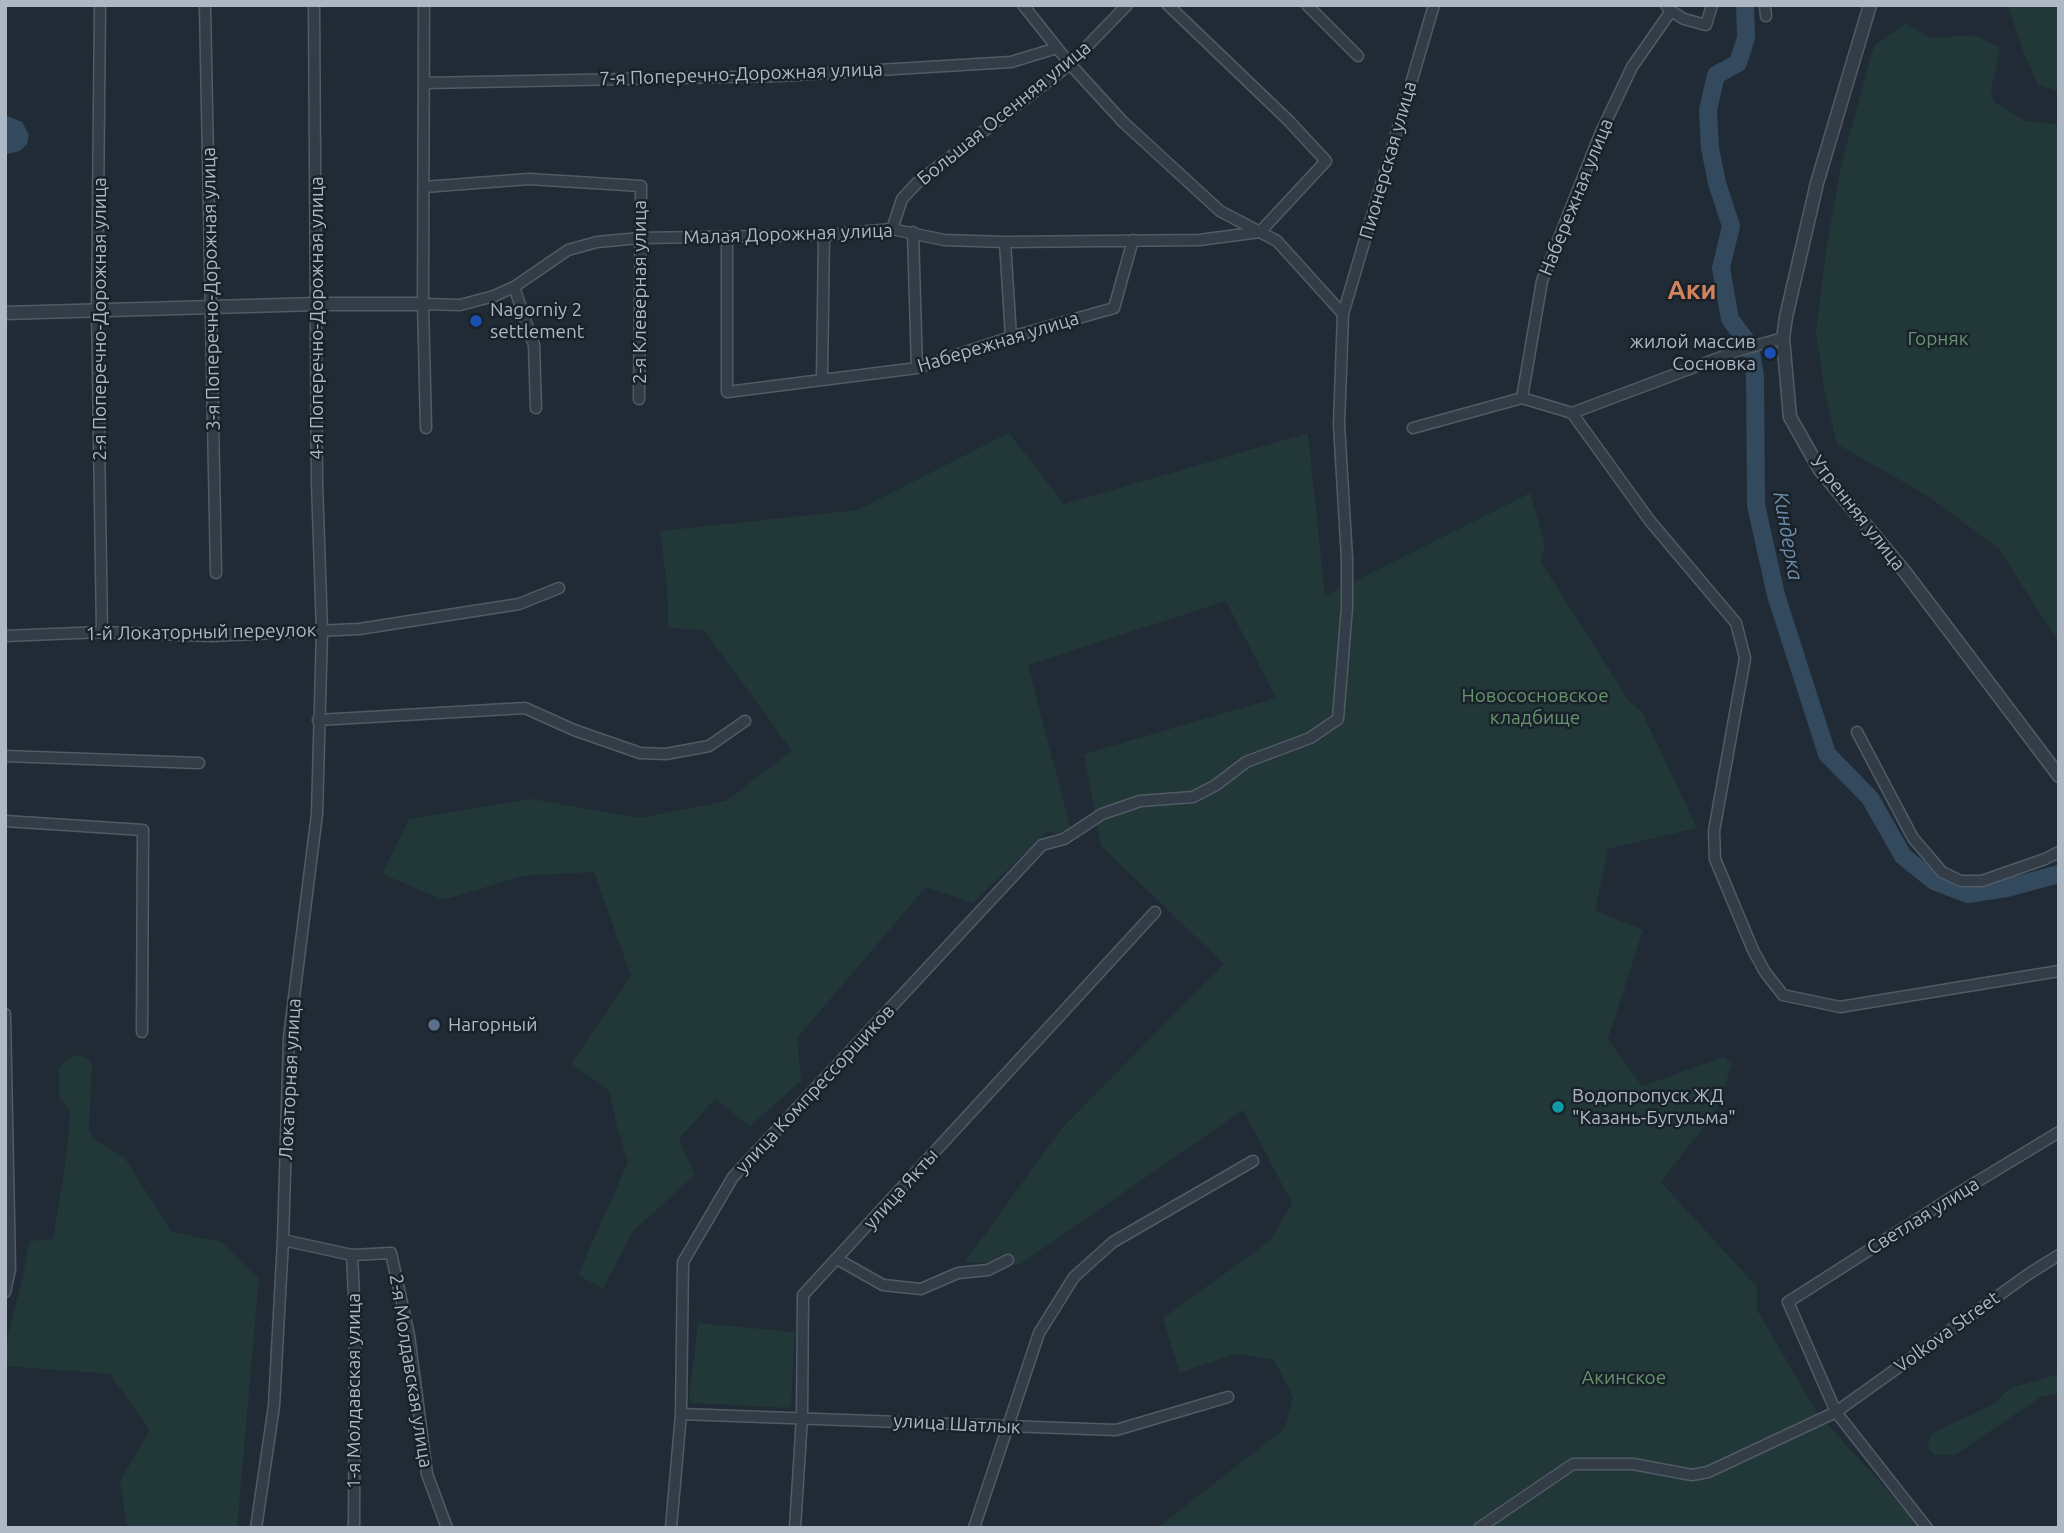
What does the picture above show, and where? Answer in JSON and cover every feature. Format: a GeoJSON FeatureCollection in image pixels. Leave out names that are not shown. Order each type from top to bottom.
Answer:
{"type":"FeatureCollection","features":[{"type":"Feature","properties":{"kind":"street","name":"2-я Поперечно-Дорожная улица"},"geometry":{"type":"LineString","coordinates":[[100,5],[97,310],[102,632]]}},
{"type":"Feature","properties":{"kind":"street","name":"3-я Поперечно-Дорожная улица"},"geometry":{"type":"LineString","coordinates":[[205,5],[216,573]]}},
{"type":"Feature","properties":{"kind":"street","name":"4-я Поперечно-Дорожная улица"},"geometry":{"type":"LineString","coordinates":[[314,5],[317,483],[322,631]]}},
{"type":"Feature","properties":{"kind":"street"},"geometry":{"type":"LineString","coordinates":[[424,5],[423,304],[426,428]]}},
{"type":"Feature","properties":{"kind":"street"},"geometry":{"type":"LineString","coordinates":[[1023,5],[1070,64],[1123,122],[1220,211],[1277,241],[1343,314]]}},
{"type":"Feature","properties":{"kind":"street","name":"Большая Осенняя улица"},"geometry":{"type":"LineString","coordinates":[[892,229],[902,199],[917,183],[1070,64],[1127,5]]}},
{"type":"Feature","properties":{"kind":"street"},"geometry":{"type":"LineString","coordinates":[[1168,5],[1288,120],[1325,161],[1259,232]]}},
{"type":"Feature","properties":{"kind":"street"},"geometry":{"type":"LineString","coordinates":[[1307,5],[1357,56]]}},
{"type":"Feature","properties":{"kind":"street","name":"Пионерская улица"},"geometry":{"type":"LineString","coordinates":[[1101,814],[1140,801],[1193,797],[1216,785],[1246,762],[1310,738],[1338,719],[1347,607],[1339,424],[1343,314],[1433,5]]}},
{"type":"Feature","properties":{"kind":"street","name":"Набережная улица"},"geometry":{"type":"LineString","coordinates":[[1522,398],[1542,281],[1601,132],[1632,67],[1669,8],[1684,19],[1706,25],[1713,5]]}},
{"type":"Feature","properties":{"kind":"street","name":"Утренняя улица"},"geometry":{"type":"LineString","coordinates":[[1870,5],[1817,183],[1793,278],[1783,338],[1790,417],[1821,470],[1905,572],[2059,776]]}},
{"type":"Feature","properties":{"kind":"street","name":"7-я Поперечно-Дорожная улица"},"geometry":{"type":"LineString","coordinates":[[424,83],[779,76],[1011,62],[1057,48]]}},
{"type":"Feature","properties":{"kind":"street","name":"2-я Клеверная улица"},"geometry":{"type":"LineString","coordinates":[[425,187],[529,179],[641,186],[639,399]]}},
{"type":"Feature","properties":{"kind":"street","name":"Малая Дорожная улица"},"geometry":{"type":"LineString","coordinates":[[423,304],[460,305],[494,296],[514,287],[568,250],[597,242],[640,238],[824,235],[892,229],[944,240],[1005,242],[1199,240],[1259,232]]}},
{"type":"Feature","properties":{"kind":"street"},"geometry":{"type":"LineString","coordinates":[[913,232],[917,368]]}},
{"type":"Feature","properties":{"kind":"street"},"geometry":{"type":"LineString","coordinates":[[822,380],[824,235]]}},
{"type":"Feature","properties":{"kind":"street","name":"Набережная улица"},"geometry":{"type":"LineString","coordinates":[[727,238],[727,392],[917,368],[1011,337],[1114,308],[1133,240]]}},
{"type":"Feature","properties":{"kind":"street"},"geometry":{"type":"LineString","coordinates":[[1005,242],[1011,337]]}},
{"type":"Feature","properties":{"kind":"street"},"geometry":{"type":"LineString","coordinates":[[514,287],[534,345],[536,408]]}},
{"type":"Feature","properties":{"kind":"street"},"geometry":{"type":"LineString","coordinates":[[5,313],[317,304],[423,304]]}},
{"type":"Feature","properties":{"kind":"street"},"geometry":{"type":"LineString","coordinates":[[1572,413],[1740,349],[1783,338]]}},
{"type":"Feature","properties":{"kind":"street"},"geometry":{"type":"LineString","coordinates":[[1413,428],[1522,398],[1572,413],[1650,521],[1736,623],[1745,658],[1714,831],[1715,859],[1753,950],[1765,972],[1783,995],[1840,1007],[2059,971]]}},
{"type":"Feature","properties":{"kind":"street","name":"1-й Локаторный переулок"},"geometry":{"type":"LineString","coordinates":[[5,636],[102,632],[212,636],[359,629],[519,604],[559,588]]}},
{"type":"Feature","properties":{"kind":"street","name":"Локаторная улица"},"geometry":{"type":"LineString","coordinates":[[256,1528],[274,1406],[283,1240],[289,1037],[317,814],[322,631]]}},
{"type":"Feature","properties":{"kind":"street"},"geometry":{"type":"LineString","coordinates":[[318,720],[525,708],[574,730],[640,753],[666,754],[709,746],[745,721]]}},
{"type":"Feature","properties":{"kind":"street"},"geometry":{"type":"LineString","coordinates":[[1857,732],[1913,838],[1942,872],[1961,881],[1982,881],[2059,852]]}},
{"type":"Feature","properties":{"kind":"street"},"geometry":{"type":"LineString","coordinates":[[5,756],[199,763]]}},
{"type":"Feature","properties":{"kind":"street","name":"улица Компрессорщиков"},"geometry":{"type":"LineString","coordinates":[[671,1528],[681,1414],[683,1262],[733,1177],[1042,845],[1064,839],[1101,814]]}},
{"type":"Feature","properties":{"kind":"street"},"geometry":{"type":"LineString","coordinates":[[5,821],[143,830],[142,1032]]}},
{"type":"Feature","properties":{"kind":"street","name":"улица Якты"},"geometry":{"type":"LineString","coordinates":[[795,1528],[802,1417],[803,1295],[1155,912]]}},
{"type":"Feature","properties":{"kind":"street"},"geometry":{"type":"LineString","coordinates":[[5,1014],[10,1269],[5,1292]]}},
{"type":"Feature","properties":{"kind":"street","name":"Светлая улица"},"geometry":{"type":"LineString","coordinates":[[1836,1412],[1788,1302],[2059,1132]]}},
{"type":"Feature","properties":{"kind":"street"},"geometry":{"type":"LineString","coordinates":[[974,1528],[1039,1333],[1074,1277],[1112,1242],[1253,1161]]}},
{"type":"Feature","properties":{"kind":"street"},"geometry":{"type":"LineString","coordinates":[[283,1240],[352,1255]]}},
{"type":"Feature","properties":{"kind":"street","name":"2-я Молдавская улица"},"geometry":{"type":"LineString","coordinates":[[352,1255],[391,1253],[409,1335],[427,1474],[447,1528]]}},
{"type":"Feature","properties":{"kind":"street","name":"1-я Молдавская улица"},"geometry":{"type":"LineString","coordinates":[[352,1255],[355,1316],[354,1528]]}},
{"type":"Feature","properties":{"kind":"street","name":"Volkova Street"},"geometry":{"type":"LineString","coordinates":[[1479,1528],[1573,1464],[1633,1464],[1692,1475],[1707,1472],[1836,1412],[2059,1255]]}},
{"type":"Feature","properties":{"kind":"street"},"geometry":{"type":"LineString","coordinates":[[837,1259],[883,1285],[921,1289],[958,1273],[988,1270],[1008,1260]]}},
{"type":"Feature","properties":{"kind":"street","name":"улица Шатлык"},"geometry":{"type":"LineString","coordinates":[[681,1414],[1116,1430],[1228,1397]]}},
{"type":"Feature","properties":{"kind":"street"},"geometry":{"type":"LineString","coordinates":[[1836,1412],[1927,1528]]}},
{"type":"Feature","properties":{"kind":"green space"},"geometry":{"type":"Polygon","coordinates":[[[2008,5],[2059,5],[2059,92],[2038,85],[2023,51],[2008,5]]]}},
{"type":"Feature","properties":{"kind":"green space","name":"Горняк"},"geometry":{"type":"Polygon","coordinates":[[[1906,23],[1930,38],[1974,35],[2000,48],[1991,91],[1994,102],[2026,121],[2059,124],[2059,643],[1999,549],[1928,496],[1837,444],[1824,388],[1816,331],[1826,250],[1841,165],[1874,46],[1906,23]]]}},
{"type":"Feature","properties":{"kind":"green space"},"geometry":{"type":"Polygon","coordinates":[[[1009,433],[1064,504],[1308,433],[1325,596],[1530,493],[1545,544],[1541,562],[1629,701],[1642,712],[1697,828],[1608,849],[1595,910],[1643,930],[1608,1039],[1642,1086],[1724,1057],[1732,1064],[1716,1111],[1661,1182],[1757,1287],[1757,1310],[1818,1414],[1922,1528],[1157,1528],[1284,1429],[1293,1397],[1274,1360],[1235,1354],[1180,1373],[1163,1318],[1270,1241],[1292,1203],[1243,1110],[1019,1265],[965,1262],[1061,1129],[1224,964],[1101,846],[1084,754],[1276,698],[1226,601],[1028,665],[1073,838],[1048,831],[973,903],[926,887],[797,1038],[801,1081],[750,1126],[715,1099],[679,1139],[695,1175],[632,1232],[603,1289],[578,1275],[628,1162],[609,1090],[571,1064],[631,976],[594,872],[522,876],[444,900],[382,874],[409,819],[532,799],[640,818],[726,801],[792,751],[704,630],[668,628],[667,585],[660,531],[857,510],[1009,433]]]}},
{"type":"Feature","properties":{"kind":"green space"},"geometry":{"type":"Polygon","coordinates":[[[80,1055],[92,1065],[89,1130],[93,1139],[124,1157],[171,1231],[221,1242],[259,1278],[237,1528],[127,1528],[120,1481],[150,1430],[110,1374],[5,1366],[5,1348],[29,1241],[53,1239],[67,1152],[70,1111],[59,1097],[59,1068],[69,1058],[80,1055]]]}},
{"type":"Feature","properties":{"kind":"green space"},"geometry":{"type":"Polygon","coordinates":[[[698,1323],[795,1332],[791,1405],[788,1408],[691,1403],[689,1399],[698,1323]]]}},
{"type":"Feature","properties":{"kind":"green space"},"geometry":{"type":"Polygon","coordinates":[[[2059,1374],[2059,1393],[2041,1397],[1955,1455],[1934,1455],[1927,1447],[1932,1433],[1994,1404],[2010,1388],[2059,1374]]]}},
{"type":"Feature","properties":{"kind":"water"},"geometry":{"type":"Polygon","coordinates":[[[5,115],[22,122],[29,135],[27,144],[20,151],[7,154],[5,115]]]}},
{"type":"Feature","properties":{"kind":"waterway","name":"Киндерка"},"geometry":{"type":"LineString","coordinates":[[1745,5],[1746,38],[1738,63],[1716,75],[1708,110],[1710,148],[1717,183],[1731,226],[1721,268],[1730,319],[1750,346],[1755,376],[1756,505],[1776,595],[1827,754],[1870,798],[1903,856],[1934,881],[1968,894],[2007,888],[2059,874]]}},
{"type":"Feature","properties":{"kind":"place","name":"Nagorniy 2 settlement"},"geometry":{"type":"Point","coordinates":[476,321]}},
{"type":"Feature","properties":{"kind":"place","name":"жилой массив Сосновка"},"geometry":{"type":"Point","coordinates":[1770,353]}},
{"type":"Feature","properties":{"kind":"place","name":"Нагорный"},"geometry":{"type":"Point","coordinates":[434,1025]}},
{"type":"Feature","properties":{"kind":"place","name":"Водопропуск ЖД \"Казань-Бугульма\""},"geometry":{"type":"Point","coordinates":[1558,1107]}},
{"type":"Feature","properties":{"kind":"district","name":"Аки"},"geometry":{"type":"Point","coordinates":[1692,290]}},
{"type":"Feature","properties":{"kind":"park label","name":"Новососновское кладбище"},"geometry":{"type":"Point","coordinates":[1535,707]}},
{"type":"Feature","properties":{"kind":"park label","name":"Акинское"},"geometry":{"type":"Point","coordinates":[1624,1378]}}]}
